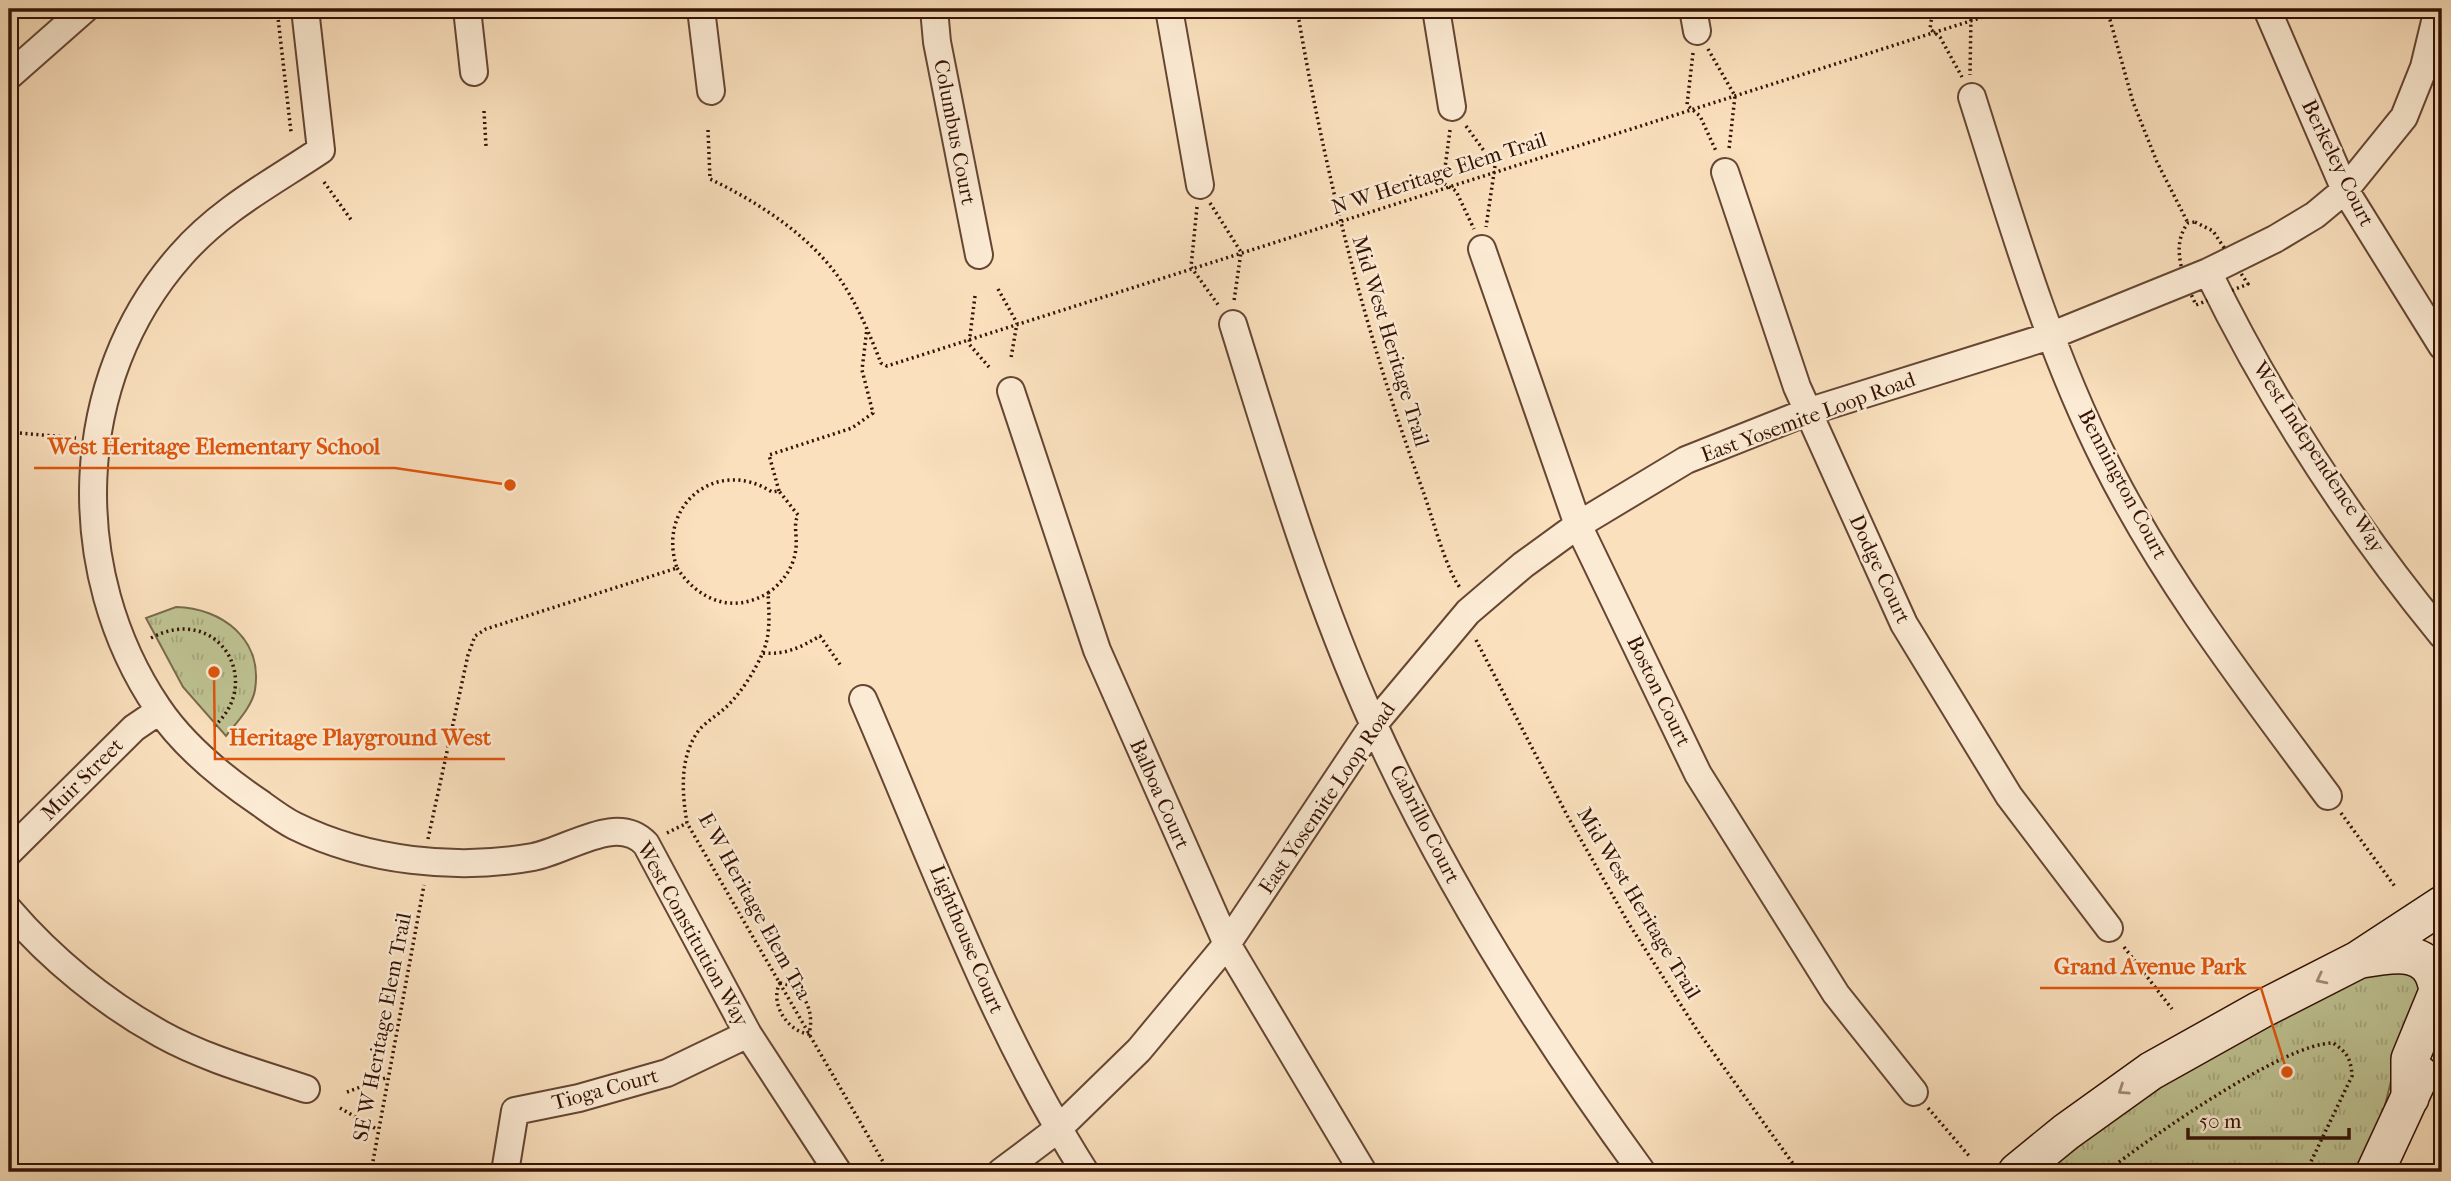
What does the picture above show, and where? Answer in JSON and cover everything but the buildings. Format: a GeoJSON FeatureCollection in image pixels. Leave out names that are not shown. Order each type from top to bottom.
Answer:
{"type":"FeatureCollection","features":[{"type":"Feature","properties":{"kind":"street"},"geometry":{"type":"LineString","coordinates":[[9,76],[85,9]]}},
{"type":"Feature","properties":{"kind":"street","name":"West Constitution Way"},"geometry":{"type":"LineString","coordinates":[[305,9],[321,150],[240,201],[179,257],[132,327],[114,371],[96,439],[90,496],[96,557],[117,631],[159,711],[227,782],[295,826],[363,852],[462,863],[502,862],[537,856],[608,832],[632,832],[646,844],[748,1034],[838,1172]]}},
{"type":"Feature","properties":{"kind":"street"},"geometry":{"type":"LineString","coordinates":[[467,9],[474,72]]}},
{"type":"Feature","properties":{"kind":"street"},"geometry":{"type":"LineString","coordinates":[[701,9],[711,90]]}},
{"type":"Feature","properties":{"kind":"street","name":"Columbus Court"},"geometry":{"type":"LineString","coordinates":[[934,9],[937,42],[979,255]]}},
{"type":"Feature","properties":{"kind":"street"},"geometry":{"type":"LineString","coordinates":[[1169,9],[1200,185]]}},
{"type":"Feature","properties":{"kind":"street"},"geometry":{"type":"LineString","coordinates":[[1436,9],[1452,107]]}},
{"type":"Feature","properties":{"kind":"street","name":"Berkeley Court"},"geometry":{"type":"LineString","coordinates":[[2267,9],[2346,190],[2442,346]]}},
{"type":"Feature","properties":{"kind":"street","name":"East Yosemite Loop Road"},"geometry":{"type":"LineString","coordinates":[[1001,1172],[1058,1129],[1139,1050],[1227,944],[1374,724],[1468,612],[1531,559],[1578,524],[1686,460],[1807,412],[2050,336],[2208,272],[2275,239],[2315,215],[2346,190],[2404,117],[2424,67],[2440,10]]}},
{"type":"Feature","properties":{"kind":"street","name":"Bennington Court"},"geometry":{"type":"LineString","coordinates":[[1972,97],[2050,336],[2105,462],[2200,625],[2328,796]]}},
{"type":"Feature","properties":{"kind":"street","name":"Dodge Court"},"geometry":{"type":"LineString","coordinates":[[1725,172],[1807,412],[1904,624],[2008,796],[2109,928]]}},
{"type":"Feature","properties":{"kind":"street","name":"Boston Court"},"geometry":{"type":"LineString","coordinates":[[1482,249],[1578,524],[1699,774],[1836,994],[1914,1092]]}},
{"type":"Feature","properties":{"kind":"street","name":"West Independence Way"},"geometry":{"type":"LineString","coordinates":[[2208,272],[2289,419],[2346,507],[2442,635]]}},
{"type":"Feature","properties":{"kind":"street","name":"Cabrillo Court"},"geometry":{"type":"LineString","coordinates":[[1233,324],[1297,533],[1374,724],[1467,906],[1565,1066],[1642,1172]]}},
{"type":"Feature","properties":{"kind":"street","name":"Balboa Court"},"geometry":{"type":"LineString","coordinates":[[1011,391],[1097,650],[1227,944],[1363,1172]]}},
{"type":"Feature","properties":{"kind":"street","name":"Lighthouse Court"},"geometry":{"type":"LineString","coordinates":[[863,699],[1000,1018],[1058,1129],[1084,1172]]}},
{"type":"Feature","properties":{"kind":"street","name":"Muir Street"},"geometry":{"type":"LineString","coordinates":[[9,852],[134,728],[159,711]]}},
{"type":"Feature","properties":{"kind":"street"},"geometry":{"type":"LineString","coordinates":[[2017,1172],[2066,1132],[2151,1071],[2260,1010],[2358,960],[2442,905]]}},
{"type":"Feature","properties":{"kind":"street"},"geometry":{"type":"LineString","coordinates":[[9,910],[31,935],[69,969],[114,1004],[163,1035],[235,1065],[306,1089]]}},
{"type":"Feature","properties":{"kind":"street"},"geometry":{"type":"LineString","coordinates":[[2358,960],[2399,952],[2408,954],[2426,966],[2436,982],[2438,991],[2410,1059],[2410,1098]]}},
{"type":"Feature","properties":{"kind":"street"},"geometry":{"type":"LineString","coordinates":[[2375,1172],[2442,1031]]}},
{"type":"Feature","properties":{"kind":"street","name":"Tioga Court"},"geometry":{"type":"LineString","coordinates":[[505,1172],[515,1111],[579,1098],[667,1073],[748,1034]]}},
{"type":"Feature","properties":{"kind":"path"},"geometry":{"type":"LineString","coordinates":[[278,9],[291,132]]}},
{"type":"Feature","properties":{"kind":"path","name":"Mid West Heritage Trail"},"geometry":{"type":"LineString","coordinates":[[1297,9],[1319,137],[1338,221],[1386,391],[1455,579],[1464,592]]}},
{"type":"Feature","properties":{"kind":"path"},"geometry":{"type":"LineString","coordinates":[[1933,9],[1930,29],[1940,37],[1972,97]]}},
{"type":"Feature","properties":{"kind":"path"},"geometry":{"type":"LineString","coordinates":[[1968,9],[1971,20],[1968,59],[1972,97]]}},
{"type":"Feature","properties":{"kind":"path","name":"N W Heritage Elem Trail"},"geometry":{"type":"LineString","coordinates":[[867,328],[881,363],[887,366],[969,337],[2008,9]]}},
{"type":"Feature","properties":{"kind":"path"},"geometry":{"type":"LineString","coordinates":[[2107,9],[2133,102],[2157,162],[2188,223]]}},
{"type":"Feature","properties":{"kind":"path"},"geometry":{"type":"LineString","coordinates":[[1695,20],[1735,96],[1725,172]]}},
{"type":"Feature","properties":{"kind":"path"},"geometry":{"type":"LineString","coordinates":[[1695,20],[1687,105],[1700,116],[1725,172]]}},
{"type":"Feature","properties":{"kind":"path"},"geometry":{"type":"LineString","coordinates":[[1452,107],[1495,166],[1482,249]]}},
{"type":"Feature","properties":{"kind":"path"},"geometry":{"type":"LineString","coordinates":[[1452,107],[1443,183],[1456,191],[1482,249]]}},
{"type":"Feature","properties":{"kind":"path"},"geometry":{"type":"LineString","coordinates":[[484,111],[486,146]]}},
{"type":"Feature","properties":{"kind":"path"},"geometry":{"type":"LineString","coordinates":[[708,130],[710,179],[775,217],[817,253],[846,288],[867,328],[862,370],[873,413],[852,428],[769,455],[779,491],[798,515],[794,522],[796,551],[786,576],[768,593],[744,604],[718,601],[693,587],[677,568],[672,532],[677,516],[693,495],[707,486],[737,479],[757,484],[772,492],[779,491]]}},
{"type":"Feature","properties":{"kind":"path"},"geometry":{"type":"LineString","coordinates":[[324,182],[352,220]]}},
{"type":"Feature","properties":{"kind":"path"},"geometry":{"type":"LineString","coordinates":[[1200,185],[1241,252],[1233,324]]}},
{"type":"Feature","properties":{"kind":"path"},"geometry":{"type":"LineString","coordinates":[[1200,185],[1191,267],[1233,324]]}},
{"type":"Feature","properties":{"kind":"path"},"geometry":{"type":"LineString","coordinates":[[2188,223],[2203,224],[2220,242]]}},
{"type":"Feature","properties":{"kind":"path"},"geometry":{"type":"LineString","coordinates":[[2180,260],[2181,231],[2188,223]]}},
{"type":"Feature","properties":{"kind":"path"},"geometry":{"type":"LineString","coordinates":[[998,289],[1017,323],[1011,358]]}},
{"type":"Feature","properties":{"kind":"path"},"geometry":{"type":"LineString","coordinates":[[975,296],[969,344],[989,367]]}},
{"type":"Feature","properties":{"kind":"path"},"geometry":{"type":"LineString","coordinates":[[9,432],[96,439]]}},
{"type":"Feature","properties":{"kind":"path"},"geometry":{"type":"LineString","coordinates":[[428,831],[475,636],[486,629],[677,568]]}},
{"type":"Feature","properties":{"kind":"path","name":"E W Heritage Elem Tra"},"geometry":{"type":"LineString","coordinates":[[768,593],[768,622],[763,653],[735,698],[705,724],[693,740],[682,782],[687,824],[890,1172]]}},
{"type":"Feature","properties":{"kind":"path"},"geometry":{"type":"LineString","coordinates":[[150,638],[168,629],[194,629],[214,637],[227,652],[234,669],[232,701],[225,718],[212,728]]}},
{"type":"Feature","properties":{"kind":"path"},"geometry":{"type":"LineString","coordinates":[[763,653],[777,654],[797,649],[820,636],[841,666]]}},
{"type":"Feature","properties":{"kind":"path","name":"Mid West Heritage Trail"},"geometry":{"type":"LineString","coordinates":[[1474,638],[1481,645],[1568,817],[1629,924],[1697,1030],[1799,1172]]}},
{"type":"Feature","properties":{"kind":"path"},"geometry":{"type":"LineString","coordinates":[[2328,796],[2396,888]]}},
{"type":"Feature","properties":{"kind":"path","name":"SE W Heritage Elem Trail"},"geometry":{"type":"LineString","coordinates":[[371,1172],[424,888]]}},
{"type":"Feature","properties":{"kind":"path"},"geometry":{"type":"LineString","coordinates":[[2109,928],[2172,1009]]}},
{"type":"Feature","properties":{"kind":"path"},"geometry":{"type":"LineString","coordinates":[[780,984],[795,989],[809,1006],[809,1034],[793,1028],[780,1012],[777,989],[780,984]]}},
{"type":"Feature","properties":{"kind":"path"},"geometry":{"type":"LineString","coordinates":[[2106,1172],[2135,1149],[2258,1072],[2306,1047],[2333,1043],[2344,1050],[2351,1061],[2353,1076],[2306,1172]]}},
{"type":"Feature","properties":{"kind":"path"},"geometry":{"type":"LineString","coordinates":[[347,1092],[388,1077]]}},
{"type":"Feature","properties":{"kind":"path"},"geometry":{"type":"LineString","coordinates":[[1914,1092],[1970,1157]]}},
{"type":"Feature","properties":{"kind":"path"},"geometry":{"type":"LineString","coordinates":[[340,1108],[379,1130]]}},
{"type":"Feature","properties":{"kind":"green space"},"geometry":{"type":"Polygon","coordinates":[[[176,607],[209,613],[223,620],[246,642],[252,656],[256,672],[251,703],[226,736],[183,687],[146,618],[176,607]]]}},
{"type":"Feature","properties":{"kind":"green space"},"geometry":{"type":"Polygon","coordinates":[[[2379,964],[2415,973],[2427,1009],[2391,1081],[2374,1150],[2360,1172],[2041,1172],[2141,1095],[2379,964]]]}},
{"type":"Feature","properties":{"kind":"place","name":"West Heritage Elementary School"},"geometry":{"type":"Point","coordinates":[510,485]}},
{"type":"Feature","properties":{"kind":"place","name":"Heritage Playground West"},"geometry":{"type":"Point","coordinates":[214,672]}},
{"type":"Feature","properties":{"kind":"place","name":"Grand Avenue Park"},"geometry":{"type":"Point","coordinates":[2287,1072]}}]}
